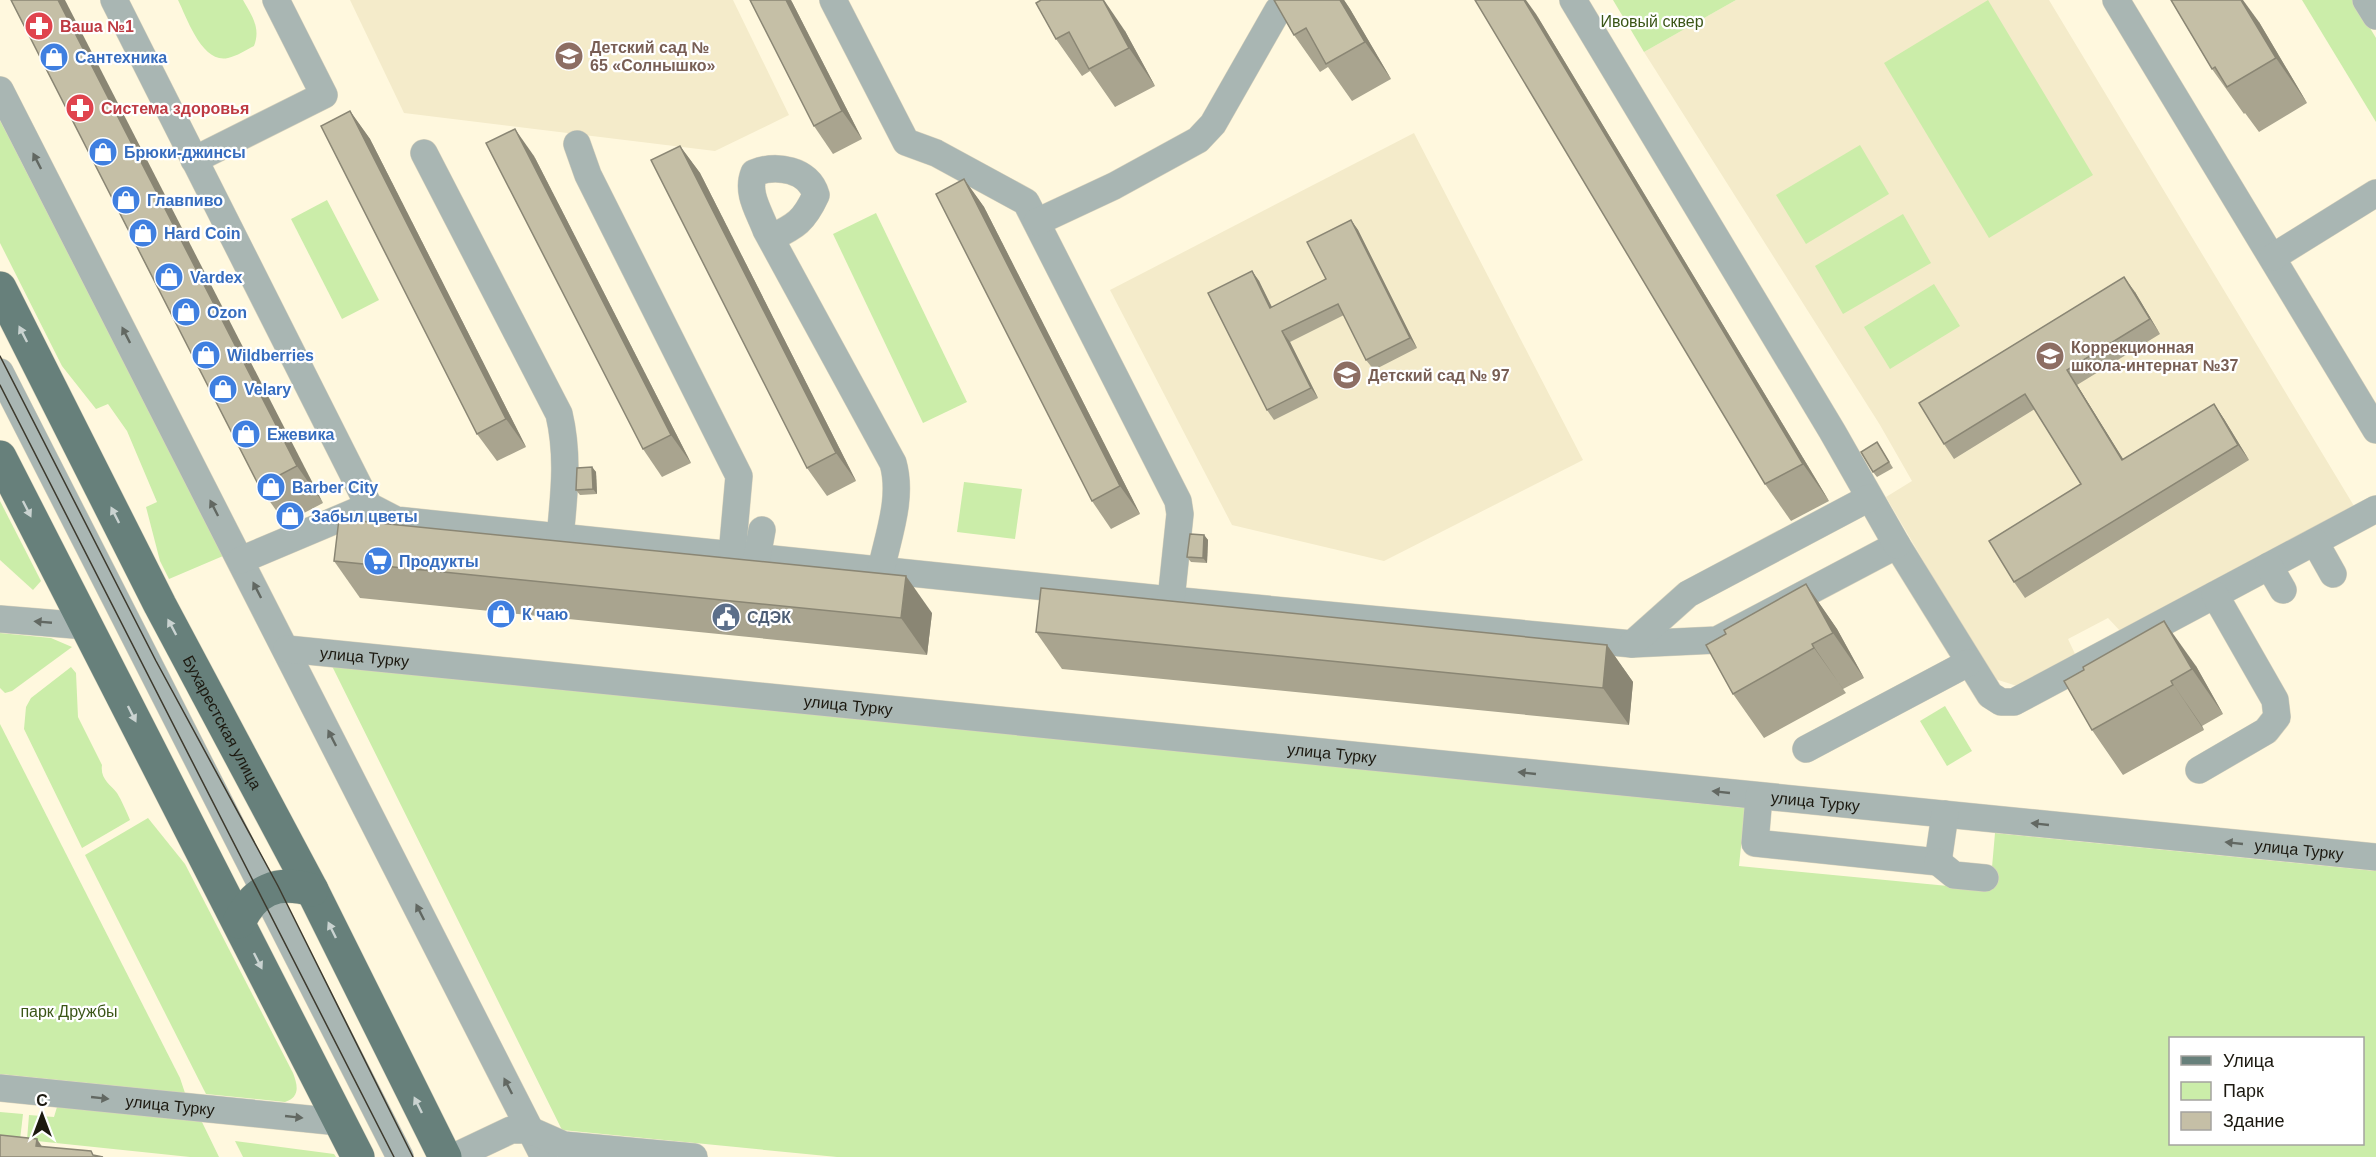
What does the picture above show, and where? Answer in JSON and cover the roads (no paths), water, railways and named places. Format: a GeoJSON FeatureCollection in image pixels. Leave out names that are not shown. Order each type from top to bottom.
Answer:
{"type":"FeatureCollection","features":[{"type":"Feature","properties":{"kind":"main road","name":"Бухарестская улица"},"geometry":{"type":"LineString","coordinates":[[0,288],[160,605],[312,890],[444,1157]]}},
{"type":"Feature","properties":{"kind":"main road"},"geometry":{"type":"LineString","coordinates":[[0,457],[358,1157]]}},
{"type":"Feature","properties":{"kind":"main road"},"geometry":{"type":"LineString","coordinates":[[239,922],[247,906],[265,892],[278,886],[295,885],[312,890]]}},
{"type":"Feature","properties":{"kind":"street"},"geometry":{"type":"LineString","coordinates":[[114,0],[369,506],[396,520],[1171,600],[1632,644],[1717,640],[1755,632],[1897,545]]}},
{"type":"Feature","properties":{"kind":"street"},"geometry":{"type":"LineString","coordinates":[[194,160],[324,95],[276,0]]}},
{"type":"Feature","properties":{"kind":"street"},"geometry":{"type":"LineString","coordinates":[[833,0],[906,142],[936,153],[1026,202],[1178,501],[1180,514],[1171,600]]}},
{"type":"Feature","properties":{"kind":"street"},"geometry":{"type":"LineString","coordinates":[[1037,222],[1114,186],[1198,140],[1213,124],[1278,10],[1296,0]]}},
{"type":"Feature","properties":{"kind":"street"},"geometry":{"type":"LineString","coordinates":[[1573,0],[1832,431],[1869,498],[1968,663],[1990,695],[2001,702],[2014,702],[2376,509]]}},
{"type":"Feature","properties":{"kind":"street"},"geometry":{"type":"LineString","coordinates":[[2116,0],[2376,430]]}},
{"type":"Feature","properties":{"kind":"street"},"geometry":{"type":"LineString","coordinates":[[2366,0],[2376,16]]}},
{"type":"Feature","properties":{"kind":"street"},"geometry":{"type":"LineString","coordinates":[[0,90],[544,1157]]}},
{"type":"Feature","properties":{"kind":"street"},"geometry":{"type":"LineString","coordinates":[[577,144],[588,175],[738,476],[744,556]]}},
{"type":"Feature","properties":{"kind":"street"},"geometry":{"type":"LineString","coordinates":[[424,153],[559,414],[567,465],[560,538]]}},
{"type":"Feature","properties":{"kind":"street"},"geometry":{"type":"LineString","coordinates":[[2273,257],[2376,193]]}},
{"type":"Feature","properties":{"kind":"street"},"geometry":{"type":"LineString","coordinates":[[771,238],[892,463],[896,482],[894,509],[880,570]]}},
{"type":"Feature","properties":{"kind":"street"},"geometry":{"type":"LineString","coordinates":[[0,372],[400,1157]]}},
{"type":"Feature","properties":{"kind":"street"},"geometry":{"type":"LineString","coordinates":[[1632,644],[1688,594],[1869,498]]}},
{"type":"Feature","properties":{"kind":"street"},"geometry":{"type":"LineString","coordinates":[[241,561],[369,506]]}},
{"type":"Feature","properties":{"kind":"street"},"geometry":{"type":"LineString","coordinates":[[744,556],[762,530]]}},
{"type":"Feature","properties":{"kind":"street"},"geometry":{"type":"LineString","coordinates":[[2315,542],[2332,574]]}},
{"type":"Feature","properties":{"kind":"street"},"geometry":{"type":"LineString","coordinates":[[2270,566],[2283,590]]}},
{"type":"Feature","properties":{"kind":"street"},"geometry":{"type":"LineString","coordinates":[[2199,770],[2266,731],[2277,717],[2275,700],[2215,595]]}},
{"type":"Feature","properties":{"kind":"street"},"geometry":{"type":"LineString","coordinates":[[0,619],[86,626]]}},
{"type":"Feature","properties":{"kind":"street"},"geometry":{"type":"LineString","coordinates":[[2117,647],[2130,671]]}},
{"type":"Feature","properties":{"kind":"street","name":"улица Турку"},"geometry":{"type":"LineString","coordinates":[[287,649],[2376,857]]}},
{"type":"Feature","properties":{"kind":"street"},"geometry":{"type":"LineString","coordinates":[[1806,749],[1968,663]]}},
{"type":"Feature","properties":{"kind":"street"},"geometry":{"type":"LineString","coordinates":[[1759,796],[1755,843],[1938,862],[1954,875],[1985,878]]}},
{"type":"Feature","properties":{"kind":"street"},"geometry":{"type":"LineString","coordinates":[[1938,862],[1946,814]]}},
{"type":"Feature","properties":{"kind":"street","name":"улица Турку"},"geometry":{"type":"LineString","coordinates":[[0,1088],[339,1122]]}},
{"type":"Feature","properties":{"kind":"street"},"geometry":{"type":"LineString","coordinates":[[454,1157],[511,1130],[530,1130],[564,1145],[694,1157]]}},
{"type":"Feature","properties":{"kind":"tram line"},"geometry":{"type":"LineString","coordinates":[[0,356],[156,661],[278,886],[413,1157]]}},
{"type":"Feature","properties":{"kind":"tram line"},"geometry":{"type":"LineString","coordinates":[[0,385],[394,1157]]}},
{"type":"Feature","properties":{"kind":"place","name":"Ваша №1"},"geometry":{"type":"Point","coordinates":[39,26]}},
{"type":"Feature","properties":{"kind":"place","name":"Детский сад № 65 «Солнышко»"},"geometry":{"type":"Point","coordinates":[569,56]}},
{"type":"Feature","properties":{"kind":"place","name":"Сантехника"},"geometry":{"type":"Point","coordinates":[54,57]}},
{"type":"Feature","properties":{"kind":"place","name":"Система здоровья"},"geometry":{"type":"Point","coordinates":[80,108]}},
{"type":"Feature","properties":{"kind":"place","name":"Брюки-джинсы"},"geometry":{"type":"Point","coordinates":[103,152]}},
{"type":"Feature","properties":{"kind":"place","name":"Главпиво"},"geometry":{"type":"Point","coordinates":[126,200]}},
{"type":"Feature","properties":{"kind":"place","name":"Hard Coin"},"geometry":{"type":"Point","coordinates":[143,233]}},
{"type":"Feature","properties":{"kind":"place","name":"Vardex"},"geometry":{"type":"Point","coordinates":[169,277]}},
{"type":"Feature","properties":{"kind":"place","name":"Ozon"},"geometry":{"type":"Point","coordinates":[186,312]}},
{"type":"Feature","properties":{"kind":"place","name":"Wildberries"},"geometry":{"type":"Point","coordinates":[206,355]}},
{"type":"Feature","properties":{"kind":"place","name":"Коррекционная школа-интернат №37"},"geometry":{"type":"Point","coordinates":[2050,356]}},
{"type":"Feature","properties":{"kind":"place","name":"Детский сад № 97"},"geometry":{"type":"Point","coordinates":[1347,375]}},
{"type":"Feature","properties":{"kind":"place","name":"Velary"},"geometry":{"type":"Point","coordinates":[223,389]}},
{"type":"Feature","properties":{"kind":"place","name":"Ежевика"},"geometry":{"type":"Point","coordinates":[246,434]}},
{"type":"Feature","properties":{"kind":"place","name":"Barber City"},"geometry":{"type":"Point","coordinates":[271,487]}},
{"type":"Feature","properties":{"kind":"place","name":"Забыл цветы"},"geometry":{"type":"Point","coordinates":[290,516]}},
{"type":"Feature","properties":{"kind":"place","name":"Продукты"},"geometry":{"type":"Point","coordinates":[378,561]}},
{"type":"Feature","properties":{"kind":"place","name":"К чаю"},"geometry":{"type":"Point","coordinates":[501,614]}},
{"type":"Feature","properties":{"kind":"place","name":"СДЭК"},"geometry":{"type":"Point","coordinates":[726,617]}},
{"type":"Feature","properties":{"kind":"park label","name":"Ивовый сквер"},"geometry":{"type":"Point","coordinates":[1652,21]}},
{"type":"Feature","properties":{"kind":"park label","name":"парк Дружбы"},"geometry":{"type":"Point","coordinates":[69,1011]}}]}
